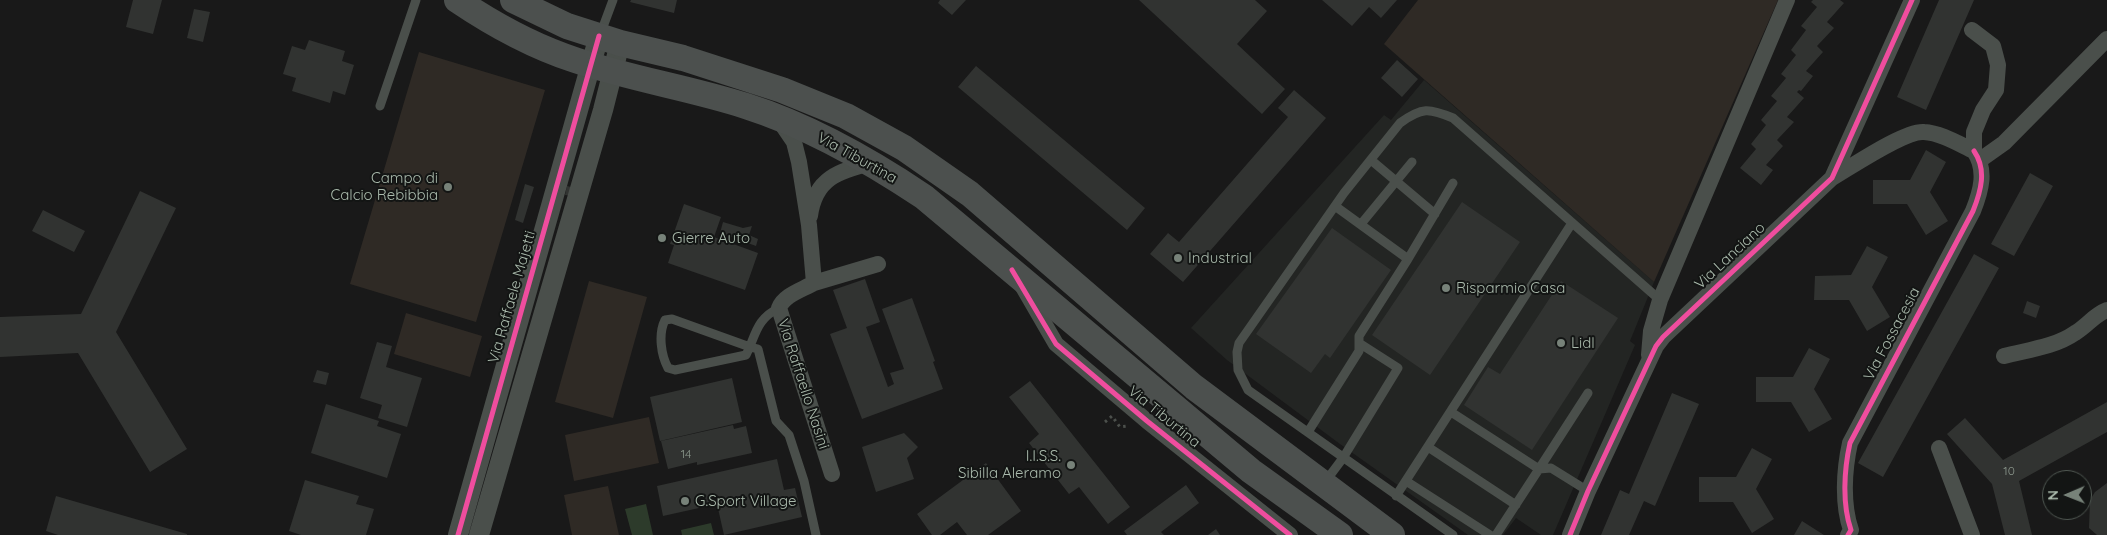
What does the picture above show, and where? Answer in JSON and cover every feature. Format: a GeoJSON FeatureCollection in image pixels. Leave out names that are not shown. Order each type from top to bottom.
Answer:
{"type":"FeatureCollection","features":[{"type":"Feature","properties":{"kind":"main road","name":"Via Tiburtina"},"geometry":{"type":"LineString","coordinates":[[457,0],[521,38],[602,68],[746,106],[776,117],[871,163],[924,197],[1251,471],[1340,535]]}},
{"type":"Feature","properties":{"kind":"main road","name":"Via Tiburtina"},"geometry":{"type":"LineString","coordinates":[[513,0],[560,23],[611,31],[683,58],[782,90],[846,116],[904,148],[970,194],[1151,352],[1194,387],[1392,535]]}},
{"type":"Feature","properties":{"kind":"street","name":"Via Lanciano"},"geometry":{"type":"LineString","coordinates":[[1649,358],[1651,331],[1660,300],[1788,0]]}},
{"type":"Feature","properties":{"kind":"street","name":"Via Lanciano"},"geometry":{"type":"LineString","coordinates":[[1570,535],[1649,358],[1662,337],[1832,178],[1912,0]]}},
{"type":"Feature","properties":{"kind":"street","name":"Via Fossacesia"},"geometry":{"type":"LineString","coordinates":[[1850,533],[1846,494],[1847,456],[1850,443],[1973,211],[1979,196],[1981,182],[1974,132],[1983,110],[1996,90],[1998,65],[1993,46],[1972,30]]}},
{"type":"Feature","properties":{"kind":"street"},"geometry":{"type":"LineString","coordinates":[[480,535],[591,153],[602,68],[611,31]]}},
{"type":"Feature","properties":{"kind":"street"},"geometry":{"type":"LineString","coordinates":[[1832,178],[1893,142],[1921,131],[1948,139],[1977,155],[2004,143],[2107,40]]}},
{"type":"Feature","properties":{"kind":"street","name":"Via Raffaele Majetti"},"geometry":{"type":"LineString","coordinates":[[458,535],[567,146],[602,68]]}},
{"type":"Feature","properties":{"kind":"street"},"geometry":{"type":"LineString","coordinates":[[776,117],[794,142],[799,162],[809,225],[814,283]]}},
{"type":"Feature","properties":{"kind":"street"},"geometry":{"type":"LineString","coordinates":[[567,146],[591,153]]}},
{"type":"Feature","properties":{"kind":"street"},"geometry":{"type":"LineString","coordinates":[[809,225],[814,200],[825,182],[842,171],[871,163]]}},
{"type":"Feature","properties":{"kind":"street","name":"Via Raffaello Nasini"},"geometry":{"type":"LineString","coordinates":[[832,474],[778,308],[787,297],[814,283],[878,264]]}},
{"type":"Feature","properties":{"kind":"street","name":"Via Tiburtina"},"geometry":{"type":"LineString","coordinates":[[1012,270],[1056,344],[1284,533]]}},
{"type":"Feature","properties":{"kind":"street"},"geometry":{"type":"LineString","coordinates":[[2004,356],[2053,344],[2075,334],[2098,314],[2107,310]]}},
{"type":"Feature","properties":{"kind":"street"},"geometry":{"type":"LineString","coordinates":[[1939,448],[1972,535]]}},
{"type":"Feature","properties":{"kind":"lane"},"geometry":{"type":"LineString","coordinates":[[380,106],[416,0]]}},
{"type":"Feature","properties":{"kind":"lane"},"geometry":{"type":"LineString","coordinates":[[611,31],[613,0]]}},
{"type":"Feature","properties":{"kind":"lane"},"geometry":{"type":"LineString","coordinates":[[1453,535],[1248,390],[1238,370],[1237,352],[1239,343],[1254,320],[1335,206],[1400,123],[1412,114],[1425,109],[1453,118],[1660,300]]}},
{"type":"Feature","properties":{"kind":"lane"},"geometry":{"type":"LineString","coordinates":[[1371,160],[1435,214]]}},
{"type":"Feature","properties":{"kind":"lane"},"geometry":{"type":"LineString","coordinates":[[1361,224],[1395,180],[1412,162]]}},
{"type":"Feature","properties":{"kind":"lane"},"geometry":{"type":"LineString","coordinates":[[1308,432],[1359,351],[1359,336],[1453,183]]}},
{"type":"Feature","properties":{"kind":"lane"},"geometry":{"type":"LineString","coordinates":[[1335,206],[1408,259]]}},
{"type":"Feature","properties":{"kind":"lane"},"geometry":{"type":"LineString","coordinates":[[1396,496],[1572,222]]}},
{"type":"Feature","properties":{"kind":"lane"},"geometry":{"type":"LineString","coordinates":[[778,308],[768,313],[757,328],[750,347],[746,355],[675,370],[668,368],[664,360],[661,335],[662,325],[665,320],[672,319],[750,347],[758,349],[776,421],[789,435],[804,481],[816,535]]}},
{"type":"Feature","properties":{"kind":"lane"},"geometry":{"type":"LineString","coordinates":[[1323,485],[1343,458],[1398,368],[1359,343]]}},
{"type":"Feature","properties":{"kind":"lane"},"geometry":{"type":"LineString","coordinates":[[1496,535],[1588,394]]}},
{"type":"Feature","properties":{"kind":"lane"},"geometry":{"type":"LineString","coordinates":[[1451,412],[1539,469],[1551,468],[1588,491]]}},
{"type":"Feature","properties":{"kind":"lane"},"geometry":{"type":"LineString","coordinates":[[1428,447],[1516,505]]}},
{"type":"Feature","properties":{"kind":"lane"},"geometry":{"type":"LineString","coordinates":[[1406,480],[1490,535]]}},
{"type":"Feature","properties":{"kind":"path"},"geometry":{"type":"LineString","coordinates":[[1105,422],[1112,416],[1120,427],[1128,426]]}},
{"type":"Feature","properties":{"kind":"shaded area"},"geometry":{"type":"Polygon","coordinates":[[[1418,0],[1778,0],[1654,282],[1384,44],[1418,0]]]}},
{"type":"Feature","properties":{"kind":"shaded area","name":"Campo di Calcio Rebibbia"},"geometry":{"type":"Polygon","coordinates":[[[419,52],[545,90],[476,322],[350,284],[419,52]]]}},
{"type":"Feature","properties":{"kind":"shaded area"},"geometry":{"type":"Polygon","coordinates":[[[1424,80],[1654,282],[1630,341],[1635,345],[1553,535],[1541,535],[1516,518],[1503,535],[1468,535],[1340,444],[1227,360],[1191,328],[1384,115],[1391,120],[1424,80]]]}},
{"type":"Feature","properties":{"kind":"shaded area"},"geometry":{"type":"Polygon","coordinates":[[[589,281],[647,297],[613,418],[555,402],[589,281]]]}},
{"type":"Feature","properties":{"kind":"shaded area"},"geometry":{"type":"Polygon","coordinates":[[[406,313],[482,336],[470,377],[394,354],[406,313]]]}},
{"type":"Feature","properties":{"kind":"shaded area"},"geometry":{"type":"Polygon","coordinates":[[[649,417],[659,463],[574,481],[565,435],[649,417]]]}},
{"type":"Feature","properties":{"kind":"shaded area"},"geometry":{"type":"Polygon","coordinates":[[[608,486],[619,535],[572,535],[564,495],[608,486]]]}},
{"type":"Feature","properties":{"kind":"shaded area"},"geometry":{"type":"Polygon","coordinates":[[[646,504],[653,535],[632,535],[625,509],[646,504]]]}},
{"type":"Feature","properties":{"kind":"shaded area"},"geometry":{"type":"Polygon","coordinates":[[[711,523],[714,535],[682,535],[681,530],[711,523]]]}},
{"type":"Feature","properties":{"kind":"building"},"geometry":{"type":"Polygon","coordinates":[[[133,0],[162,0],[153,34],[126,27],[133,0]]]}},
{"type":"Feature","properties":{"kind":"building"},"geometry":{"type":"Polygon","coordinates":[[[631,0],[677,0],[674,13],[630,2],[631,0]]]}},
{"type":"Feature","properties":{"kind":"building"},"geometry":{"type":"Polygon","coordinates":[[[940,0],[966,0],[952,15],[938,3],[940,0]]]}},
{"type":"Feature","properties":{"kind":"building"},"geometry":{"type":"Polygon","coordinates":[[[1139,0],[1255,0],[1267,11],[1237,44],[1285,89],[1262,114],[1139,0]]]}},
{"type":"Feature","properties":{"kind":"building"},"geometry":{"type":"Polygon","coordinates":[[[1322,0],[1397,0],[1381,18],[1369,7],[1352,26],[1322,0]]]}},
{"type":"Feature","properties":{"kind":"building"},"geometry":{"type":"Polygon","coordinates":[[[1813,0],[1840,0],[1844,3],[1827,22],[1834,28],[1817,46],[1823,52],[1806,71],[1813,76],[1801,91],[1797,92],[1804,98],[1787,117],[1794,122],[1777,140],[1783,146],[1766,165],[1773,170],[1761,185],[1740,168],[1756,149],[1751,144],[1766,125],[1761,120],[1777,101],[1771,96],[1786,78],[1781,74],[1796,55],[1791,50],[1806,30],[1801,26],[1817,7],[1811,2],[1813,0]]]}},
{"type":"Feature","properties":{"kind":"building"},"geometry":{"type":"Polygon","coordinates":[[[1939,0],[1974,0],[1926,110],[1897,97],[1939,0]]]}},
{"type":"Feature","properties":{"kind":"building"},"geometry":{"type":"Polygon","coordinates":[[[194,9],[210,12],[203,42],[187,38],[194,9]]]}},
{"type":"Feature","properties":{"kind":"building"},"geometry":{"type":"Polygon","coordinates":[[[309,40],[345,51],[342,61],[354,65],[345,95],[333,91],[330,103],[292,91],[296,78],[283,74],[292,46],[305,50],[309,40]]]}},
{"type":"Feature","properties":{"kind":"building"},"geometry":{"type":"Polygon","coordinates":[[[1397,60],[1418,79],[1402,97],[1381,78],[1397,60]]]}},
{"type":"Feature","properties":{"kind":"building"},"geometry":{"type":"Polygon","coordinates":[[[976,66],[1145,208],[1127,230],[958,87],[976,66]]]}},
{"type":"Feature","properties":{"kind":"building"},"geometry":{"type":"Polygon","coordinates":[[[1294,90],[1326,118],[1183,282],[1150,254],[1168,233],[1179,242],[1288,117],[1278,108],[1294,90]]]}},
{"type":"Feature","properties":{"kind":"building"},"geometry":{"type":"Polygon","coordinates":[[[1926,150],[1946,162],[1930,192],[1948,221],[1926,235],[1907,204],[1873,204],[1873,180],[1910,180],[1926,150]]]}},
{"type":"Feature","properties":{"kind":"building"},"geometry":{"type":"Polygon","coordinates":[[[2030,173],[2053,186],[2014,256],[1991,244],[2030,173]]]}},
{"type":"Feature","properties":{"kind":"building"},"geometry":{"type":"Polygon","coordinates":[[[525,184],[534,187],[523,223],[515,220],[525,184]]]}},
{"type":"Feature","properties":{"kind":"building"},"geometry":{"type":"Polygon","coordinates":[[[567,186],[575,188],[573,196],[565,195],[567,186]]]}},
{"type":"Feature","properties":{"kind":"building"},"geometry":{"type":"Polygon","coordinates":[[[140,191],[176,208],[116,332],[187,449],[150,472],[78,353],[0,357],[0,317],[81,314],[140,191]]]}},
{"type":"Feature","properties":{"kind":"building","name":"Risparmio Casa"},"geometry":{"type":"Polygon","coordinates":[[[1462,202],[1520,242],[1430,375],[1372,335],[1462,202]]]}},
{"type":"Feature","properties":{"kind":"building"},"geometry":{"type":"Polygon","coordinates":[[[684,204],[721,217],[714,237],[758,253],[745,290],[668,263],[674,245],[670,244],[684,204]]]}},
{"type":"Feature","properties":{"kind":"building"},"geometry":{"type":"Polygon","coordinates":[[[43,210],[85,231],[74,252],[32,231],[43,210]]]}},
{"type":"Feature","properties":{"kind":"building"},"geometry":{"type":"Polygon","coordinates":[[[723,222],[743,228],[752,226],[749,235],[758,239],[756,246],[720,233],[723,222]]]}},
{"type":"Feature","properties":{"kind":"building"},"geometry":{"type":"Polygon","coordinates":[[[1332,228],[1391,270],[1330,358],[1325,354],[1311,373],[1256,334],[1332,228]]]}},
{"type":"Feature","properties":{"kind":"building"},"geometry":{"type":"Polygon","coordinates":[[[1867,246],[1888,257],[1872,287],[1890,317],[1867,331],[1849,300],[1814,300],[1815,276],[1851,275],[1867,246]]]}},
{"type":"Feature","properties":{"kind":"building"},"geometry":{"type":"Polygon","coordinates":[[[1974,254],[1999,268],[1883,477],[1858,463],[1974,254]]]}},
{"type":"Feature","properties":{"kind":"building"},"geometry":{"type":"Polygon","coordinates":[[[865,279],[880,322],[866,327],[888,387],[894,384],[890,373],[904,369],[882,309],[912,298],[943,389],[862,419],[830,334],[847,328],[833,290],[865,279]]]}},
{"type":"Feature","properties":{"kind":"building","name":"Lidl"},"geometry":{"type":"Polygon","coordinates":[[[1561,281],[1618,318],[1532,450],[1464,405],[1488,367],[1500,374],[1561,281]]]}},
{"type":"Feature","properties":{"kind":"building"},"geometry":{"type":"Polygon","coordinates":[[[2027,301],[2040,306],[2036,318],[2023,313],[2027,301]]]}},
{"type":"Feature","properties":{"kind":"building"},"geometry":{"type":"Polygon","coordinates":[[[377,342],[392,346],[386,367],[422,378],[407,427],[378,418],[382,405],[360,398],[377,342]]]}},
{"type":"Feature","properties":{"kind":"building"},"geometry":{"type":"Polygon","coordinates":[[[1809,348],[1830,359],[1814,389],[1832,419],[1809,432],[1791,402],[1756,402],[1756,377],[1793,377],[1809,348]]]}},
{"type":"Feature","properties":{"kind":"building"},"geometry":{"type":"Polygon","coordinates":[[[317,370],[329,373],[326,385],[313,382],[317,370]]]}},
{"type":"Feature","properties":{"kind":"building"},"geometry":{"type":"Polygon","coordinates":[[[732,378],[742,422],[660,441],[650,397],[732,378]]]}},
{"type":"Feature","properties":{"kind":"building","name":"I.I.S.S. Sibilla Aleramo"},"geometry":{"type":"Polygon","coordinates":[[[1030,381],[1130,507],[1108,524],[1079,487],[1069,494],[1029,443],[1039,434],[1009,397],[1030,381]]]}},
{"type":"Feature","properties":{"kind":"building"},"geometry":{"type":"Polygon","coordinates":[[[1672,393],[1699,404],[1655,506],[1644,501],[1629,535],[1601,535],[1620,490],[1629,494],[1672,393]]]}},
{"type":"Feature","properties":{"kind":"building"},"geometry":{"type":"Polygon","coordinates":[[[2107,402],[2107,432],[2019,481],[2032,535],[2005,535],[1992,484],[1947,434],[1965,418],[2003,460],[2107,402]]]}},
{"type":"Feature","properties":{"kind":"building"},"geometry":{"type":"Polygon","coordinates":[[[326,404],[379,421],[377,426],[401,434],[387,478],[311,453],[326,404]]]}},
{"type":"Feature","properties":{"kind":"building"},"geometry":{"type":"Polygon","coordinates":[[[733,425],[734,429],[746,426],[752,453],[668,469],[661,441],[733,425]]]}},
{"type":"Feature","properties":{"kind":"building"},"geometry":{"type":"Polygon","coordinates":[[[904,433],[918,447],[907,458],[914,479],[876,492],[862,447],[904,433]]]}},
{"type":"Feature","properties":{"kind":"building"},"geometry":{"type":"Polygon","coordinates":[[[1752,448],[1772,459],[1756,489],[1774,519],[1752,533],[1733,502],[1699,502],[1699,477],[1736,477],[1752,448]]]}},
{"type":"Feature","properties":{"kind":"building"},"geometry":{"type":"Polygon","coordinates":[[[777,459],[784,490],[795,488],[802,517],[724,535],[717,504],[663,516],[657,486],[777,459]]]}},
{"type":"Feature","properties":{"kind":"building"},"geometry":{"type":"Polygon","coordinates":[[[986,463],[1021,511],[988,535],[967,535],[957,522],[940,535],[932,535],[917,514],[986,463]]]}},
{"type":"Feature","properties":{"kind":"building"},"geometry":{"type":"Polygon","coordinates":[[[305,480],[359,496],[356,504],[374,509],[366,535],[301,535],[289,531],[305,480]]]}},
{"type":"Feature","properties":{"kind":"building"},"geometry":{"type":"Polygon","coordinates":[[[2107,483],[2107,535],[2097,535],[2089,528],[2089,520],[2092,520],[2092,497],[2095,492],[2107,483]]]}},
{"type":"Feature","properties":{"kind":"building"},"geometry":{"type":"Polygon","coordinates":[[[1186,485],[1199,503],[1161,532],[1164,535],[1127,535],[1124,531],[1186,485]]]}},
{"type":"Feature","properties":{"kind":"building"},"geometry":{"type":"Polygon","coordinates":[[[56,496],[187,535],[58,535],[46,531],[56,496]]]}},
{"type":"Feature","properties":{"kind":"building"},"geometry":{"type":"Polygon","coordinates":[[[1802,521],[1824,535],[1794,535],[1802,521]]]}},
{"type":"Feature","properties":{"kind":"building"},"geometry":{"type":"Polygon","coordinates":[[[1216,529],[1220,535],[1208,535],[1216,529]]]}},
{"type":"Feature","properties":{"kind":"cycle path"},"geometry":{"type":"LineString","coordinates":[[1570,535],[1588,491],[1656,346],[1663,337],[1832,178],[1912,0]]}},
{"type":"Feature","properties":{"kind":"cycle path"},"geometry":{"type":"LineString","coordinates":[[458,535],[599,36]]}},
{"type":"Feature","properties":{"kind":"cycle path"},"geometry":{"type":"LineString","coordinates":[[1848,535],[1851,530],[1846,509],[1845,487],[1846,464],[1850,443],[1973,211],[1980,188],[1982,173],[1974,151]]}},
{"type":"Feature","properties":{"kind":"cycle path"},"geometry":{"type":"LineString","coordinates":[[1012,270],[1056,344],[1147,421],[1290,535]]}},
{"type":"Feature","properties":{"kind":"place","name":"Campo di Calcio Rebibbia"},"geometry":{"type":"Point","coordinates":[448,187]}},
{"type":"Feature","properties":{"kind":"place","name":"Gierre Auto"},"geometry":{"type":"Point","coordinates":[662,238]}},
{"type":"Feature","properties":{"kind":"place","name":"Industrial"},"geometry":{"type":"Point","coordinates":[1178,258]}},
{"type":"Feature","properties":{"kind":"place","name":"Risparmio Casa"},"geometry":{"type":"Point","coordinates":[1446,288]}},
{"type":"Feature","properties":{"kind":"place","name":"Lidl"},"geometry":{"type":"Point","coordinates":[1561,343]}},
{"type":"Feature","properties":{"kind":"place","name":"I.I.S.S. Sibilla Aleramo"},"geometry":{"type":"Point","coordinates":[1071,465]}},
{"type":"Feature","properties":{"kind":"place","name":"G.Sport Village"},"geometry":{"type":"Point","coordinates":[685,501]}}]}
